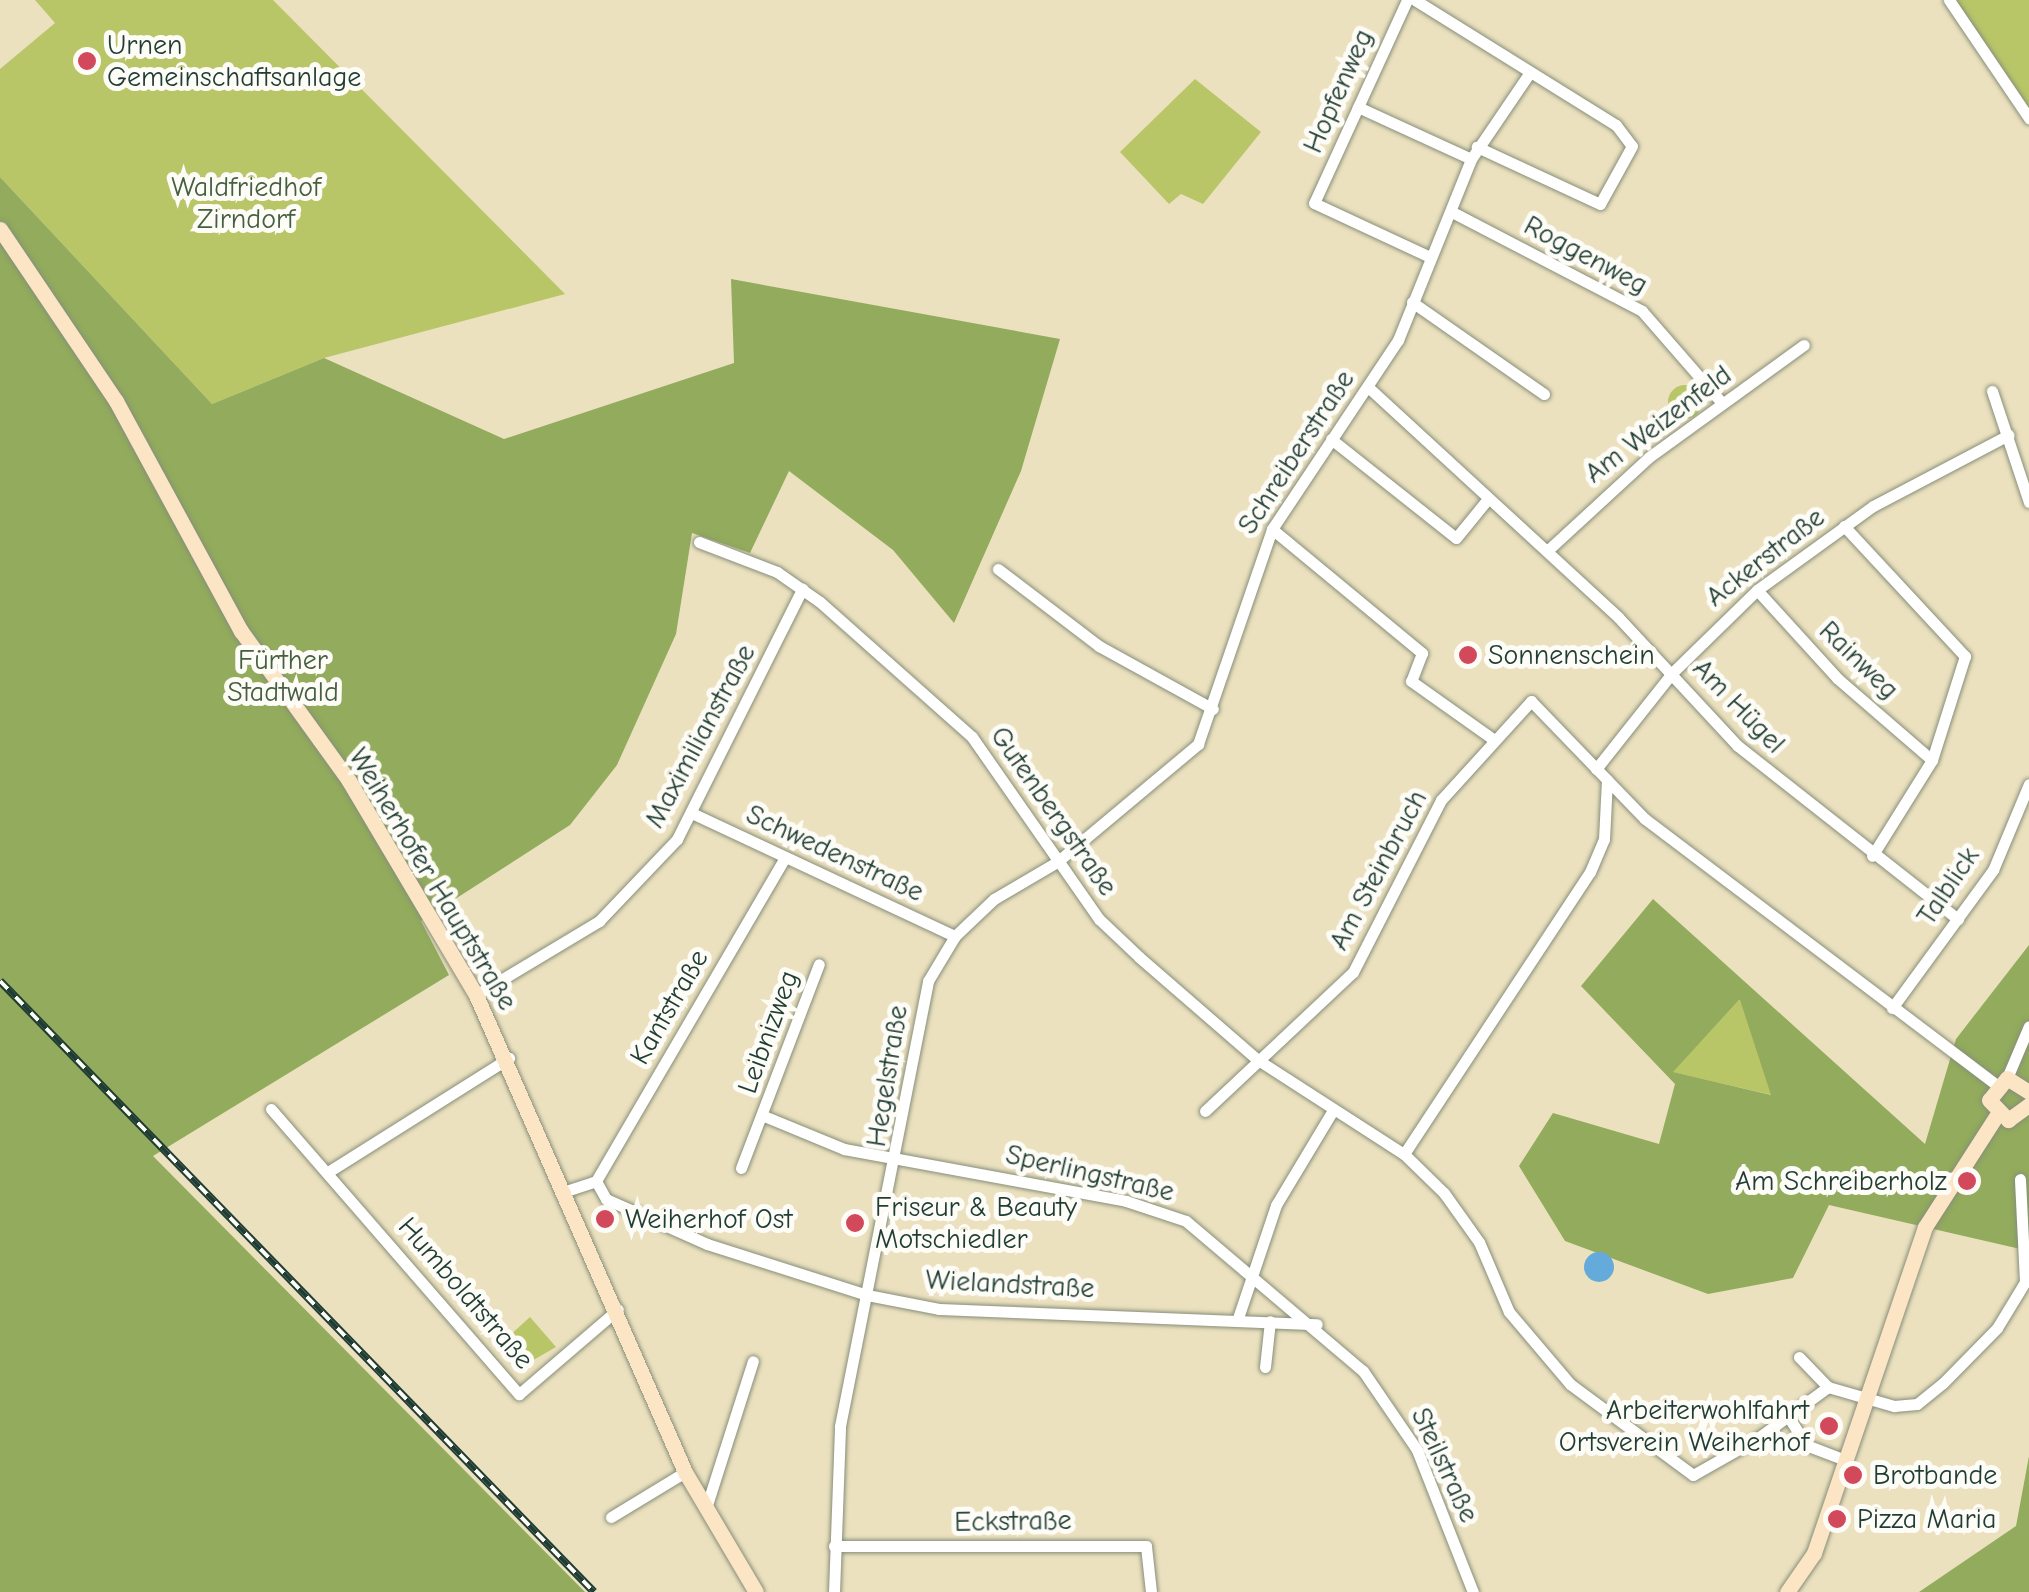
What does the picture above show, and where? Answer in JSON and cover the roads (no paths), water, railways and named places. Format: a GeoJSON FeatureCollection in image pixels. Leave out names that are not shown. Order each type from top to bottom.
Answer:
{"type":"FeatureCollection","features":[{"type":"Feature","properties":{"kind":"street","name":"Hopfenweg"},"geometry":{"type":"LineString","coordinates":[[1407,0],[1314,204],[1430,257]]}},
{"type":"Feature","properties":{"kind":"street"},"geometry":{"type":"LineString","coordinates":[[1358,106],[1583,203],[1611,198],[1632,146],[1626,133],[1528,75],[1415,0]]}},
{"type":"Feature","properties":{"kind":"street"},"geometry":{"type":"LineString","coordinates":[[1949,0],[2029,118]]}},
{"type":"Feature","properties":{"kind":"street","name":"Schreiberstraße"},"geometry":{"type":"LineString","coordinates":[[1057,862],[1186,759],[1213,709],[1272,529],[1368,386],[1454,213],[1474,153],[1528,75]]}},
{"type":"Feature","properties":{"kind":"street","name":"Roggenweg"},"geometry":{"type":"LineString","coordinates":[[1454,213],[1642,311],[1722,402]]}},
{"type":"Feature","properties":{"kind":"street","name":"Weiherhofer Hauptstraße"},"geometry":{"type":"LineString","coordinates":[[0,229],[116,402],[241,631],[348,780],[476,995],[569,1190],[684,1472],[756,1592]]}},
{"type":"Feature","properties":{"kind":"street"},"geometry":{"type":"LineString","coordinates":[[1412,302],[1544,394]]}},
{"type":"Feature","properties":{"kind":"street","name":"Am Weizenfeld"},"geometry":{"type":"LineString","coordinates":[[1548,550],[1722,402],[1804,345]]}},
{"type":"Feature","properties":{"kind":"street","name":"Am Hügel"},"geometry":{"type":"LineString","coordinates":[[1368,386],[1487,500],[1548,550],[1738,746],[1872,856],[1958,918]]}},
{"type":"Feature","properties":{"kind":"street"},"geometry":{"type":"LineString","coordinates":[[1992,391],[2029,502]]}},
{"type":"Feature","properties":{"kind":"street","name":"Ackerstraße"},"geometry":{"type":"LineString","coordinates":[[1596,769],[1672,674],[1757,590],[1844,526],[2008,435]]}},
{"type":"Feature","properties":{"kind":"street"},"geometry":{"type":"LineString","coordinates":[[1332,439],[1456,538],[1487,500]]}},
{"type":"Feature","properties":{"kind":"street"},"geometry":{"type":"LineString","coordinates":[[1844,526],[1962,646],[1963,669],[1932,760],[1872,856]]}},
{"type":"Feature","properties":{"kind":"street"},"geometry":{"type":"LineString","coordinates":[[1272,529],[1422,653],[1411,682],[1492,739],[1531,702],[1607,780],[1761,914],[2001,1081],[2029,1092]]}},
{"type":"Feature","properties":{"kind":"street","name":"Gutenbergstraße"},"geometry":{"type":"LineString","coordinates":[[700,542],[802,589],[972,736],[1099,918],[1258,1060],[1404,1154],[1444,1193],[1480,1242],[1509,1312],[1570,1384],[1694,1475],[1758,1438]]}},
{"type":"Feature","properties":{"kind":"street"},"geometry":{"type":"LineString","coordinates":[[998,569],[1098,646],[1213,709]]}},
{"type":"Feature","properties":{"kind":"street","name":"Maximilianstraße"},"geometry":{"type":"LineString","coordinates":[[476,995],[600,920],[694,814],[802,589]]}},
{"type":"Feature","properties":{"kind":"street","name":"Rainweg"},"geometry":{"type":"LineString","coordinates":[[1757,590],[1838,678],[1932,760]]}},
{"type":"Feature","properties":{"kind":"street","name":"Am Steinbruch"},"geometry":{"type":"LineString","coordinates":[[1258,1060],[1373,947],[1441,800],[1492,739]]}},
{"type":"Feature","properties":{"kind":"street"},"geometry":{"type":"LineString","coordinates":[[1404,1154],[1590,872],[1604,839],[1607,780]]}},
{"type":"Feature","properties":{"kind":"street","name":"Talblick"},"geometry":{"type":"LineString","coordinates":[[1892,1008],[1992,870],[2029,784]]}},
{"type":"Feature","properties":{"kind":"street","name":"Schwedenstraße"},"geometry":{"type":"LineString","coordinates":[[694,814],[955,936]]}},
{"type":"Feature","properties":{"kind":"street","name":"Kantstraße"},"geometry":{"type":"LineString","coordinates":[[596,1181],[785,858]]}},
{"type":"Feature","properties":{"kind":"street","name":"Hegelstraße"},"geometry":{"type":"LineString","coordinates":[[834,1592],[840,1426],[900,1159],[920,1011],[955,936],[994,898],[1057,862]]}},
{"type":"Feature","properties":{"kind":"street","name":"Leibnizweg"},"geometry":{"type":"LineString","coordinates":[[741,1168],[819,964]]}},
{"type":"Feature","properties":{"kind":"street"},"geometry":{"type":"LineString","coordinates":[[1996,1115],[1988,1100],[2029,1026]]}},
{"type":"Feature","properties":{"kind":"street"},"geometry":{"type":"LineString","coordinates":[[328,1172],[509,1058]]}},
{"type":"Feature","properties":{"kind":"street"},"geometry":{"type":"LineString","coordinates":[[1204,1110],[1258,1060]]}},
{"type":"Feature","properties":{"kind":"street"},"geometry":{"type":"LineString","coordinates":[[1996,1115],[2015,1119],[2029,1106]]}},
{"type":"Feature","properties":{"kind":"street","name":"Humboldtstraße"},"geometry":{"type":"LineString","coordinates":[[272,1108],[519,1394],[618,1309]]}},
{"type":"Feature","properties":{"kind":"street"},"geometry":{"type":"LineString","coordinates":[[1238,1318],[1303,1147],[1333,1110]]}},
{"type":"Feature","properties":{"kind":"street"},"geometry":{"type":"LineString","coordinates":[[1786,1592],[1814,1552],[1860,1397],[1924,1227],[1996,1115]]}},
{"type":"Feature","properties":{"kind":"street","name":"Leibnizweg"},"geometry":{"type":"LineString","coordinates":[[764,1116],[900,1159]]}},
{"type":"Feature","properties":{"kind":"street","name":"Sperlingstraße"},"geometry":{"type":"LineString","coordinates":[[900,1159],[1126,1201],[1186,1222],[1318,1324]]}},
{"type":"Feature","properties":{"kind":"street"},"geometry":{"type":"LineString","coordinates":[[1799,1357],[1828,1387],[1860,1397],[1916,1404],[2015,1304],[2024,1282],[2020,1178]]}},
{"type":"Feature","properties":{"kind":"street"},"geometry":{"type":"LineString","coordinates":[[569,1190],[596,1181]]}},
{"type":"Feature","properties":{"kind":"street","name":"Wielandstraße"},"geometry":{"type":"LineString","coordinates":[[596,1181],[606,1199],[708,1244],[867,1295],[939,1309],[1318,1324]]}},
{"type":"Feature","properties":{"kind":"street"},"geometry":{"type":"LineString","coordinates":[[1266,1367],[1270,1320]]}},
{"type":"Feature","properties":{"kind":"street","name":"Steilstraße"},"geometry":{"type":"LineString","coordinates":[[1318,1324],[1408,1434],[1472,1592]]}},
{"type":"Feature","properties":{"kind":"street"},"geometry":{"type":"LineString","coordinates":[[706,1508],[753,1361]]}},
{"type":"Feature","properties":{"kind":"street"},"geometry":{"type":"LineString","coordinates":[[1758,1438],[1828,1387]]}},
{"type":"Feature","properties":{"kind":"street"},"geometry":{"type":"LineString","coordinates":[[1788,1416],[1806,1445]]}},
{"type":"Feature","properties":{"kind":"street"},"geometry":{"type":"LineString","coordinates":[[1758,1438],[1806,1445],[1840,1458]]}},
{"type":"Feature","properties":{"kind":"street"},"geometry":{"type":"LineString","coordinates":[[611,1518],[684,1472]]}},
{"type":"Feature","properties":{"kind":"street","name":"Eckstraße"},"geometry":{"type":"LineString","coordinates":[[834,1546],[1146,1546],[1151,1592]]}},
{"type":"Feature","properties":{"kind":"water"},"geometry":{"type":"Polygon","coordinates":[[[1599,1252],[1613,1261],[1614,1267],[1605,1281],[1599,1282],[1585,1273],[1584,1267],[1593,1253],[1599,1252]]]}},
{"type":"Feature","properties":{"kind":"railway"},"geometry":{"type":"LineString","coordinates":[[0,981],[594,1592]]}},
{"type":"Feature","properties":{"kind":"place","name":"Urnen Gemeinschaftsanlage"},"geometry":{"type":"Point","coordinates":[87,61]}},
{"type":"Feature","properties":{"kind":"place","name":"Sonnenschein"},"geometry":{"type":"Point","coordinates":[1468,655]}},
{"type":"Feature","properties":{"kind":"place","name":"Am Schreiberholz"},"geometry":{"type":"Point","coordinates":[1967,1181]}},
{"type":"Feature","properties":{"kind":"place","name":"Weiherhof Ost"},"geometry":{"type":"Point","coordinates":[605,1219]}},
{"type":"Feature","properties":{"kind":"place","name":"Friseur & Beauty Motschiedler"},"geometry":{"type":"Point","coordinates":[855,1223]}},
{"type":"Feature","properties":{"kind":"place","name":"Arbeiterwohlfahrt Ortsverein Weiherhof"},"geometry":{"type":"Point","coordinates":[1829,1426]}},
{"type":"Feature","properties":{"kind":"place","name":"Brotbande"},"geometry":{"type":"Point","coordinates":[1853,1475]}},
{"type":"Feature","properties":{"kind":"place","name":"Pizza Maria"},"geometry":{"type":"Point","coordinates":[1837,1519]}},
{"type":"Feature","properties":{"kind":"park label","name":"Waldfriedhof Zirndorf"},"geometry":{"type":"Point","coordinates":[246,203]}},
{"type":"Feature","properties":{"kind":"park label","name":"Fürther Stadtwald"},"geometry":{"type":"Point","coordinates":[283,676]}}]}
